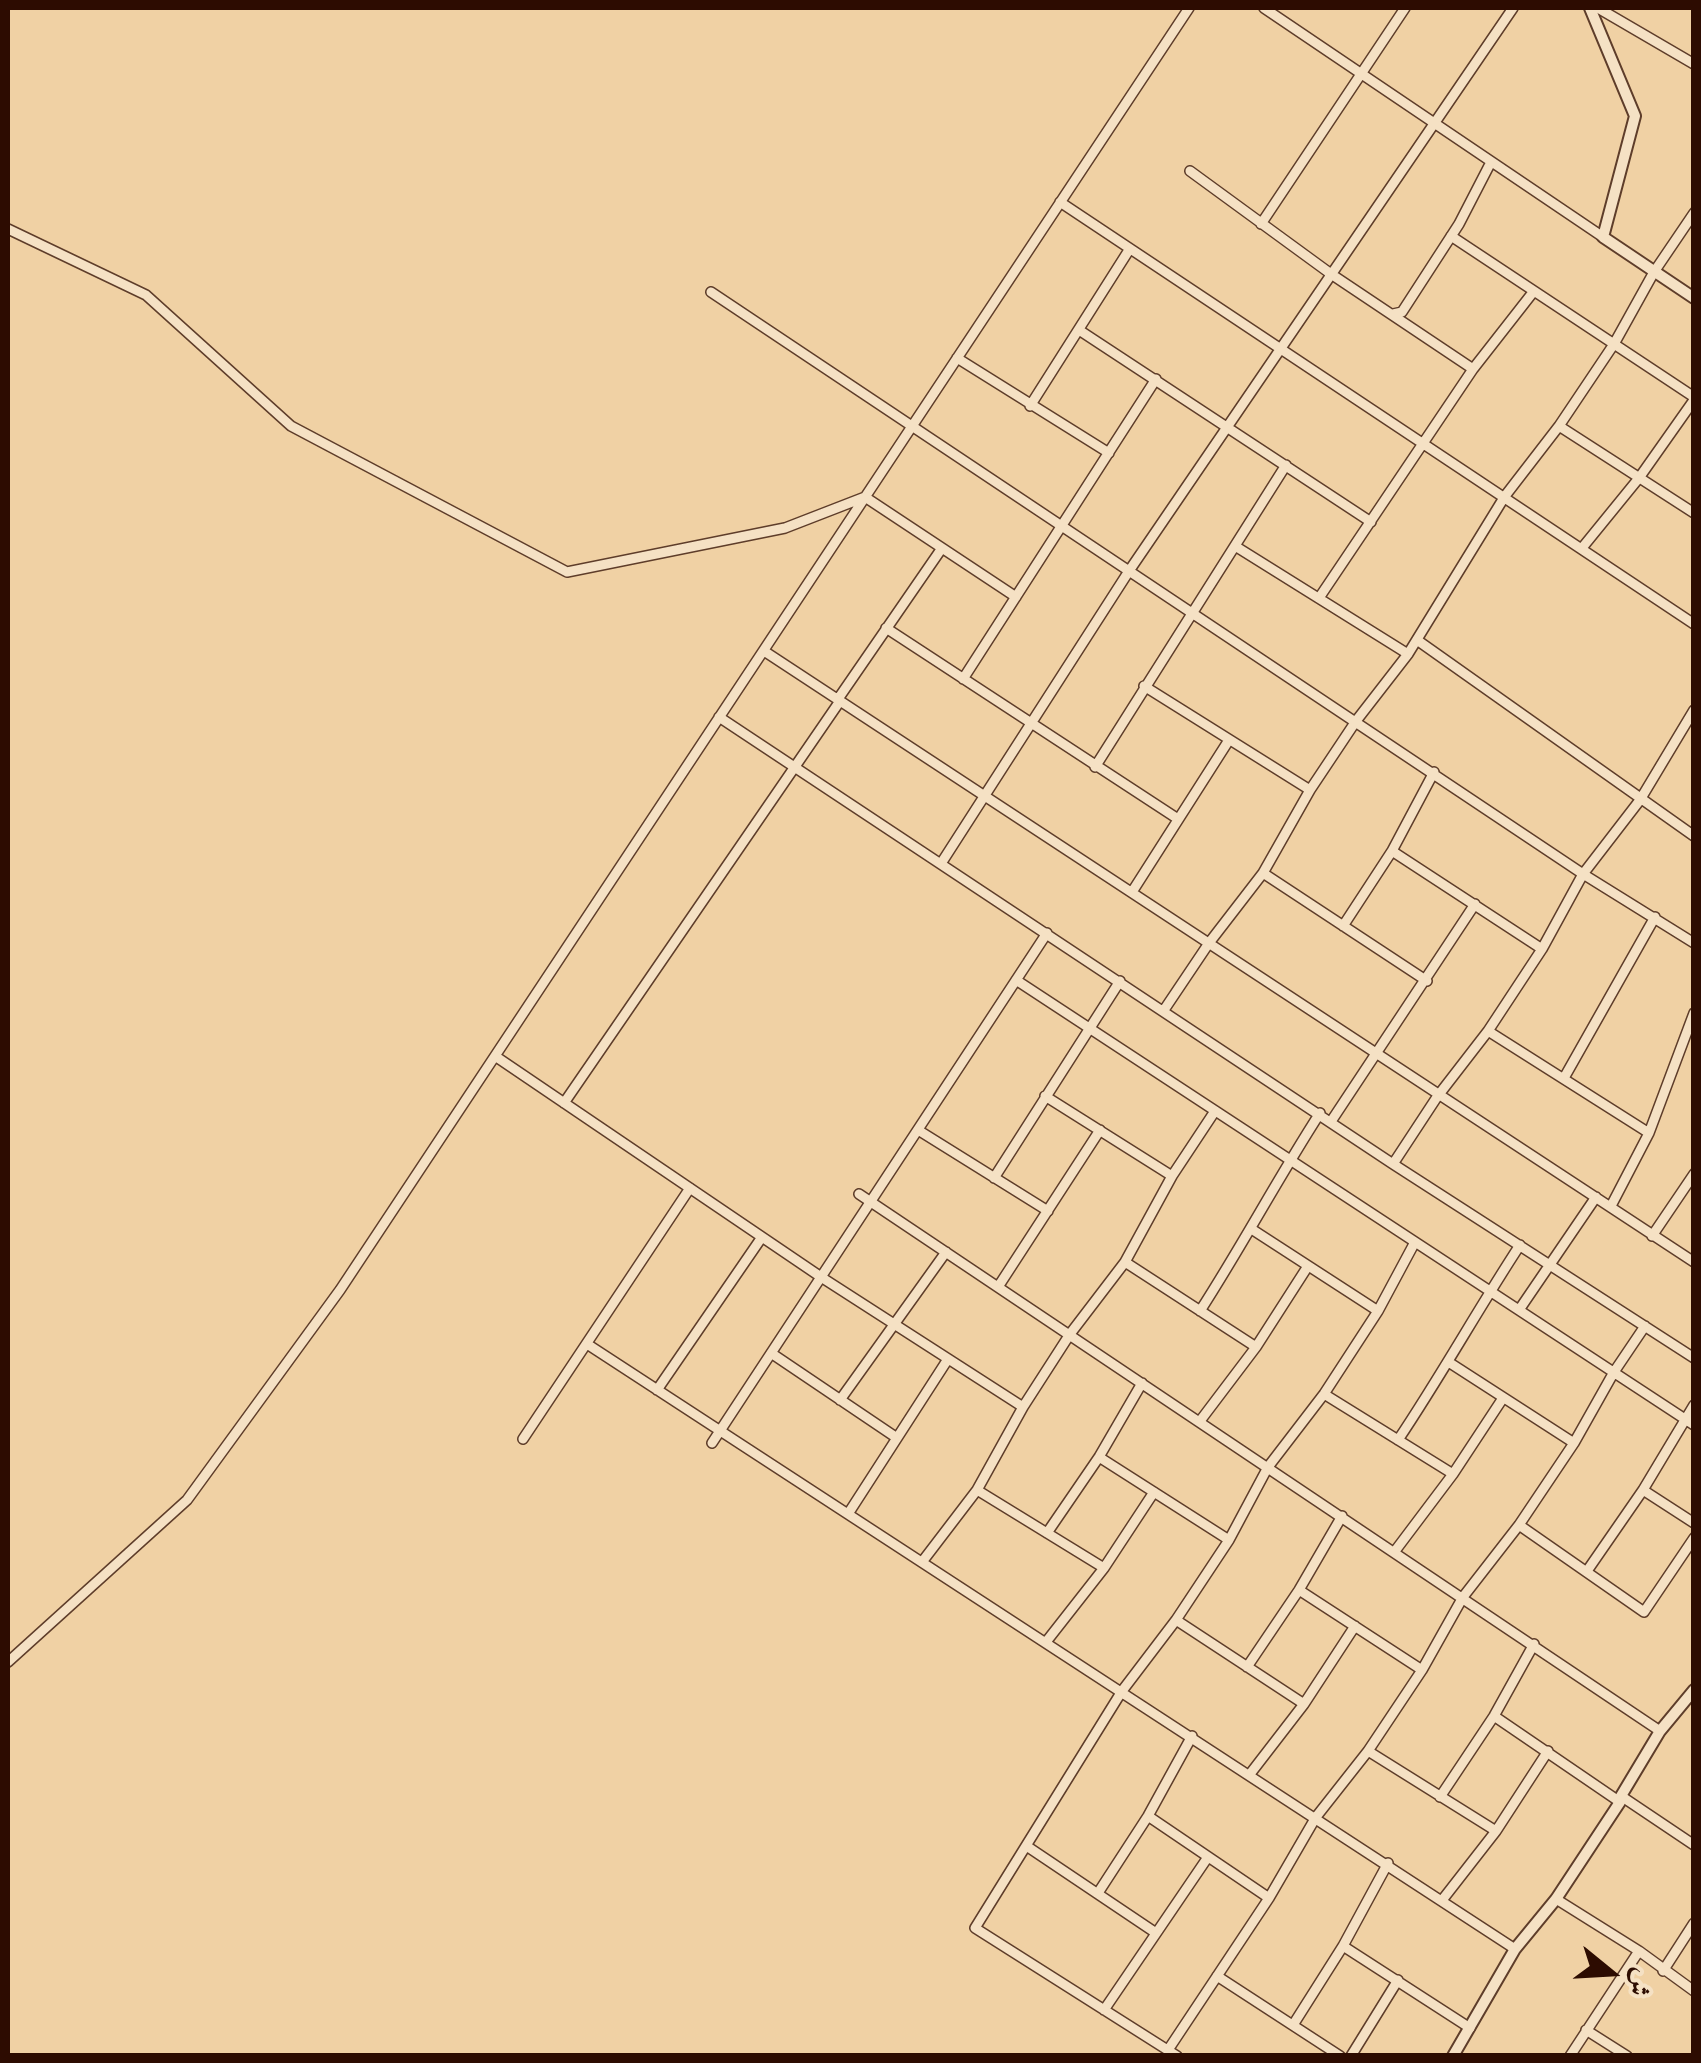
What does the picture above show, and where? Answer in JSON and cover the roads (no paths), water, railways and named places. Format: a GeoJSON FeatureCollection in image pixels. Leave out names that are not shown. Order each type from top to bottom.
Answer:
{"type":"FeatureCollection","features":[{"type":"Feature","properties":{"kind":"street"},"geometry":{"type":"LineString","coordinates":[[8,1662],[187,1500],[340,1290],[1189,8]]}},
{"type":"Feature","properties":{"kind":"street"},"geometry":{"type":"LineString","coordinates":[[1264,8],[1694,298]]}},
{"type":"Feature","properties":{"kind":"street"},"geometry":{"type":"LineString","coordinates":[[1261,224],[1405,8]]}},
{"type":"Feature","properties":{"kind":"street"},"geometry":{"type":"LineString","coordinates":[[942,862],[1129,571],[1513,8]]}},
{"type":"Feature","properties":{"kind":"street"},"geometry":{"type":"LineString","coordinates":[[1594,8],[1694,64]]}},
{"type":"Feature","properties":{"kind":"street"},"geometry":{"type":"LineString","coordinates":[[1594,8],[1635,116],[1604,237]]}},
{"type":"Feature","properties":{"kind":"street"},"geometry":{"type":"LineString","coordinates":[[1393,314],[1402,312],[1492,162]]}},
{"type":"Feature","properties":{"kind":"street"},"geometry":{"type":"LineString","coordinates":[[1190,172],[1331,274],[1473,369]]}},
{"type":"Feature","properties":{"kind":"street"},"geometry":{"type":"LineString","coordinates":[[1060,202],[1694,624]]}},
{"type":"Feature","properties":{"kind":"street"},"geometry":{"type":"LineString","coordinates":[[1164,1010],[1263,873],[1310,790],[1356,721],[1418,640],[1505,496],[1559,426],[1614,344],[1654,272],[1694,213]]}},
{"type":"Feature","properties":{"kind":"street"},"geometry":{"type":"LineString","coordinates":[[8,229],[146,295],[291,426],[566,572],[786,528],[865,497]]}},
{"type":"Feature","properties":{"kind":"street"},"geometry":{"type":"LineString","coordinates":[[1451,236],[1694,398],[1639,478],[1582,548]]}},
{"type":"Feature","properties":{"kind":"street"},"geometry":{"type":"LineString","coordinates":[[1030,406],[1130,250]]}},
{"type":"Feature","properties":{"kind":"street"},"geometry":{"type":"LineString","coordinates":[[1319,598],[1473,369],[1534,291]]}},
{"type":"Feature","properties":{"kind":"street"},"geometry":{"type":"LineString","coordinates":[[711,292],[1583,874],[1694,943]]}},
{"type":"Feature","properties":{"kind":"street"},"geometry":{"type":"LineString","coordinates":[[1079,330],[1371,522]]}},
{"type":"Feature","properties":{"kind":"street"},"geometry":{"type":"LineString","coordinates":[[957,358],[1108,453]]}},
{"type":"Feature","properties":{"kind":"street"},"geometry":{"type":"LineString","coordinates":[[963,680],[1156,379]]}},
{"type":"Feature","properties":{"kind":"street"},"geometry":{"type":"LineString","coordinates":[[1559,426],[1694,513]]}},
{"type":"Feature","properties":{"kind":"street"},"geometry":{"type":"LineString","coordinates":[[1096,766],[1286,465]]}},
{"type":"Feature","properties":{"kind":"street"},"geometry":{"type":"LineString","coordinates":[[865,497],[1016,597]]}},
{"type":"Feature","properties":{"kind":"street"},"geometry":{"type":"LineString","coordinates":[[1235,546],[1408,654]]}},
{"type":"Feature","properties":{"kind":"street"},"geometry":{"type":"LineString","coordinates":[[564,1103],[942,548]]}},
{"type":"Feature","properties":{"kind":"street"},"geometry":{"type":"LineString","coordinates":[[886,628],[1178,820]]}},
{"type":"Feature","properties":{"kind":"street"},"geometry":{"type":"LineString","coordinates":[[1418,640],[1694,836]]}},
{"type":"Feature","properties":{"kind":"street"},"geometry":{"type":"LineString","coordinates":[[764,651],[1694,1262]]}},
{"type":"Feature","properties":{"kind":"street"},"geometry":{"type":"LineString","coordinates":[[1144,686],[1310,790]]}},
{"type":"Feature","properties":{"kind":"street"},"geometry":{"type":"LineString","coordinates":[[1394,1164],[1438,1096],[1488,1031],[1542,949],[1583,874],[1640,800],[1694,710]]}},
{"type":"Feature","properties":{"kind":"street"},"geometry":{"type":"LineString","coordinates":[[719,717],[1694,1358]]}},
{"type":"Feature","properties":{"kind":"street"},"geometry":{"type":"LineString","coordinates":[[1132,892],[1230,740]]}},
{"type":"Feature","properties":{"kind":"street"},"geometry":{"type":"LineString","coordinates":[[1344,926],[1392,850],[1434,772]]}},
{"type":"Feature","properties":{"kind":"street"},"geometry":{"type":"LineString","coordinates":[[1392,850],[1542,949]]}},
{"type":"Feature","properties":{"kind":"street"},"geometry":{"type":"LineString","coordinates":[[1263,873],[1427,981]]}},
{"type":"Feature","properties":{"kind":"street"},"geometry":{"type":"LineString","coordinates":[[1332,1120],[1475,904]]}},
{"type":"Feature","properties":{"kind":"street"},"geometry":{"type":"LineString","coordinates":[[1564,1078],[1655,917]]}},
{"type":"Feature","properties":{"kind":"street"},"geometry":{"type":"LineString","coordinates":[[712,1443],[1047,933]]}},
{"type":"Feature","properties":{"kind":"street"},"geometry":{"type":"LineString","coordinates":[[1016,980],[1689,1422]]}},
{"type":"Feature","properties":{"kind":"street"},"geometry":{"type":"LineString","coordinates":[[994,1178],[1120,981]]}},
{"type":"Feature","properties":{"kind":"street"},"geometry":{"type":"LineString","coordinates":[[1611,1206],[1648,1134],[1694,1013]]}},
{"type":"Feature","properties":{"kind":"street"},"geometry":{"type":"LineString","coordinates":[[1488,1031],[1648,1134]]}},
{"type":"Feature","properties":{"kind":"street"},"geometry":{"type":"LineString","coordinates":[[495,1056],[762,1238],[1023,1407]]}},
{"type":"Feature","properties":{"kind":"street"},"geometry":{"type":"LineString","coordinates":[[1045,1096],[1172,1176]]}},
{"type":"Feature","properties":{"kind":"street"},"geometry":{"type":"LineString","coordinates":[[922,1562],[977,1490],[1023,1407],[1070,1334],[1125,1262],[1172,1176],[1215,1111]]}},
{"type":"Feature","properties":{"kind":"street"},"geometry":{"type":"LineString","coordinates":[[1200,1311],[1320,1113]]}},
{"type":"Feature","properties":{"kind":"street"},"geometry":{"type":"LineString","coordinates":[[918,1130],[1048,1211]]}},
{"type":"Feature","properties":{"kind":"street"},"geometry":{"type":"LineString","coordinates":[[998,1287],[1100,1130]]}},
{"type":"Feature","properties":{"kind":"street"},"geometry":{"type":"LineString","coordinates":[[1652,1236],[1694,1174]]}},
{"type":"Feature","properties":{"kind":"street"},"geometry":{"type":"LineString","coordinates":[[523,1440],[690,1188]]}},
{"type":"Feature","properties":{"kind":"street"},"geometry":{"type":"LineString","coordinates":[[860,1194],[1660,1731]]}},
{"type":"Feature","properties":{"kind":"street"},"geometry":{"type":"LineString","coordinates":[[1520,1310],[1596,1196]]}},
{"type":"Feature","properties":{"kind":"street"},"geometry":{"type":"LineString","coordinates":[[1252,1230],[1378,1311]]}},
{"type":"Feature","properties":{"kind":"street"},"geometry":{"type":"LineString","coordinates":[[657,1390],[762,1238]]}},
{"type":"Feature","properties":{"kind":"street"},"geometry":{"type":"LineString","coordinates":[[1415,1242],[1378,1311],[1324,1394],[1268,1467],[1229,1540],[1176,1620],[1122,1691],[975,1928],[1172,2053],[1316,1817],[1368,1751],[1422,1670],[1463,1597],[1520,1525],[1644,1326]]}},
{"type":"Feature","properties":{"kind":"street"},"geometry":{"type":"LineString","coordinates":[[1398,1440],[1450,1363],[1520,1244]]}},
{"type":"Feature","properties":{"kind":"street"},"geometry":{"type":"LineString","coordinates":[[840,1400],[946,1252]]}},
{"type":"Feature","properties":{"kind":"street"},"geometry":{"type":"LineString","coordinates":[[1125,1262],[1256,1347]]}},
{"type":"Feature","properties":{"kind":"street"},"geometry":{"type":"LineString","coordinates":[[1200,1421],[1256,1347],[1308,1266]]}},
{"type":"Feature","properties":{"kind":"street"},"geometry":{"type":"LineString","coordinates":[[586,1344],[1515,1949]]}},
{"type":"Feature","properties":{"kind":"street"},"geometry":{"type":"LineString","coordinates":[[771,1354],[897,1438]]}},
{"type":"Feature","properties":{"kind":"street"},"geometry":{"type":"LineString","coordinates":[[848,1514],[948,1359]]}},
{"type":"Feature","properties":{"kind":"street"},"geometry":{"type":"LineString","coordinates":[[1450,1363],[1574,1444]]}},
{"type":"Feature","properties":{"kind":"street"},"geometry":{"type":"LineString","coordinates":[[1047,1533],[1099,1457],[1142,1382]]}},
{"type":"Feature","properties":{"kind":"street"},"geometry":{"type":"LineString","coordinates":[[1324,1394],[1453,1474]]}},
{"type":"Feature","properties":{"kind":"street"},"geometry":{"type":"LineString","coordinates":[[1395,1551],[1503,1398]]}},
{"type":"Feature","properties":{"kind":"street"},"geometry":{"type":"LineString","coordinates":[[1588,1571],[1689,1422],[1694,1405]]}},
{"type":"Feature","properties":{"kind":"street"},"geometry":{"type":"LineString","coordinates":[[1099,1457],[1229,1540]]}},
{"type":"Feature","properties":{"kind":"street"},"geometry":{"type":"LineString","coordinates":[[977,1490],[1104,1568]]}},
{"type":"Feature","properties":{"kind":"street"},"geometry":{"type":"LineString","coordinates":[[1643,1490],[1694,1523]]}},
{"type":"Feature","properties":{"kind":"street"},"geometry":{"type":"LineString","coordinates":[[1046,1642],[1104,1568],[1154,1492]]}},
{"type":"Feature","properties":{"kind":"street"},"geometry":{"type":"LineString","coordinates":[[1248,1666],[1300,1590],[1342,1516]]}},
{"type":"Feature","properties":{"kind":"street"},"geometry":{"type":"LineString","coordinates":[[1520,1525],[1644,1612],[1694,1538]]}},
{"type":"Feature","properties":{"kind":"street"},"geometry":{"type":"LineString","coordinates":[[1300,1590],[1422,1670]]}},
{"type":"Feature","properties":{"kind":"street"},"geometry":{"type":"LineString","coordinates":[[1176,1620],[1304,1704]]}},
{"type":"Feature","properties":{"kind":"street"},"geometry":{"type":"LineString","coordinates":[[1250,1774],[1304,1704],[1355,1626]]}},
{"type":"Feature","properties":{"kind":"street"},"geometry":{"type":"LineString","coordinates":[[1440,1796],[1494,1716],[1534,1644]]}},
{"type":"Feature","properties":{"kind":"street"},"geometry":{"type":"LineString","coordinates":[[1452,2056],[1515,1949],[1556,1899],[1660,1731],[1694,1690]]}},
{"type":"Feature","properties":{"kind":"street"},"geometry":{"type":"LineString","coordinates":[[1494,1716],[1694,1845]]}},
{"type":"Feature","properties":{"kind":"street"},"geometry":{"type":"LineString","coordinates":[[1098,1894],[1148,1816],[1192,1736]]}},
{"type":"Feature","properties":{"kind":"street"},"geometry":{"type":"LineString","coordinates":[[1368,1751],[1496,1831]]}},
{"type":"Feature","properties":{"kind":"street"},"geometry":{"type":"LineString","coordinates":[[1443,1899],[1496,1831],[1548,1752]]}},
{"type":"Feature","properties":{"kind":"street"},"geometry":{"type":"LineString","coordinates":[[1148,1816],[1269,1898]]}},
{"type":"Feature","properties":{"kind":"street"},"geometry":{"type":"LineString","coordinates":[[1028,1847],[1156,1933]]}},
{"type":"Feature","properties":{"kind":"street"},"geometry":{"type":"LineString","coordinates":[[1104,2010],[1208,1856]]}},
{"type":"Feature","properties":{"kind":"street"},"geometry":{"type":"LineString","coordinates":[[1293,2025],[1388,1864]]}},
{"type":"Feature","properties":{"kind":"street"},"geometry":{"type":"LineString","coordinates":[[1556,1899],[1639,1950],[1694,1991]]}},
{"type":"Feature","properties":{"kind":"street"},"geometry":{"type":"LineString","coordinates":[[1663,1971],[1694,1923]]}},
{"type":"Feature","properties":{"kind":"street"},"geometry":{"type":"LineString","coordinates":[[1343,1946],[1470,2028]]}},
{"type":"Feature","properties":{"kind":"street"},"geometry":{"type":"LineString","coordinates":[[1570,2056],[1639,1950]]}},
{"type":"Feature","properties":{"kind":"street"},"geometry":{"type":"LineString","coordinates":[[1217,1976],[1340,2056]]}},
{"type":"Feature","properties":{"kind":"street"},"geometry":{"type":"LineString","coordinates":[[1351,2056],[1398,1980]]}},
{"type":"Feature","properties":{"kind":"street"},"geometry":{"type":"LineString","coordinates":[[1586,2030],[1626,2056]]}}]}
